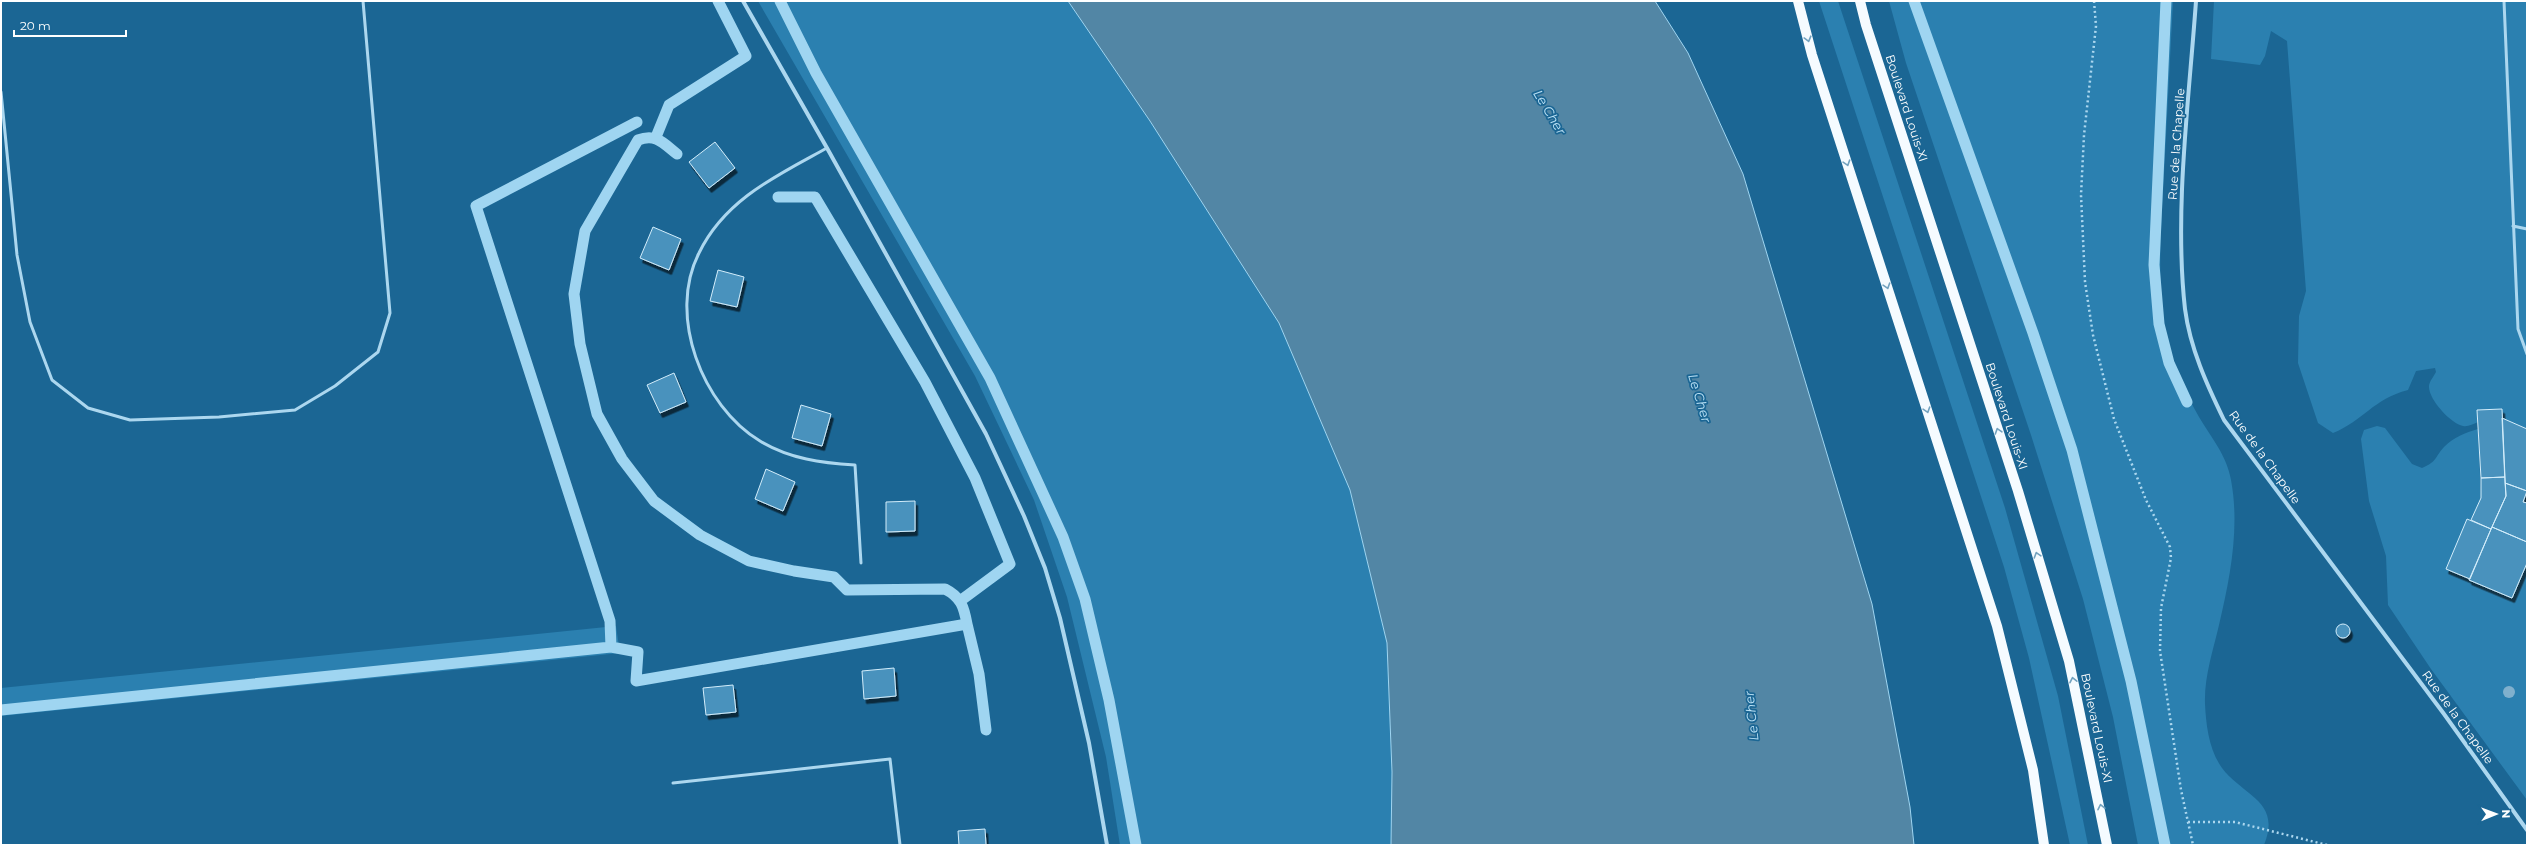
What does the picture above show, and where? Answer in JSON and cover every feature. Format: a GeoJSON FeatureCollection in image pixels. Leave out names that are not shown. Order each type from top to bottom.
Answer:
{"type":"FeatureCollection","features":[{"type":"Feature","properties":{"kind":"main road"},"geometry":{"type":"LineString","coordinates":[[1798,1],[1817,69],[1996,626],[2033,770],[2044,845]]}},
{"type":"Feature","properties":{"kind":"main road","name":"Boulevard Louis-XI"},"geometry":{"type":"LineString","coordinates":[[1860,1],[1866,25],[2018,491],[2069,661],[2107,845]]}},
{"type":"Feature","properties":{"kind":"street"},"geometry":{"type":"LineString","coordinates":[[743,1],[828,148],[986,434],[1045,568],[1060,618],[1087,736],[1107,845]]}},
{"type":"Feature","properties":{"kind":"street","name":"Rue de la Chapelle"},"geometry":{"type":"LineString","coordinates":[[2196,1],[2182,208],[2183,264],[2185,310],[2193,345],[2207,385],[2224,420],[2439,707],[2527,830]]}},
{"type":"Feature","properties":{"kind":"lane"},"geometry":{"type":"LineString","coordinates":[[1,92],[17,255],[30,322],[52,380],[88,408],[130,420],[219,417],[295,410],[335,386],[378,352],[390,313],[363,1]]}},
{"type":"Feature","properties":{"kind":"lane"},"geometry":{"type":"LineString","coordinates":[[2504,1],[2518,329],[2527,354]]}},
{"type":"Feature","properties":{"kind":"lane"},"geometry":{"type":"LineString","coordinates":[[828,148],[757,187],[736,203],[718,224],[698,253],[690,280],[687,314],[691,340],[702,372],[715,397],[734,420],[760,441],[790,455],[820,463],[855,465],[861,563]]}},
{"type":"Feature","properties":{"kind":"lane"},"geometry":{"type":"LineString","coordinates":[[2513,226],[2527,228]]}},
{"type":"Feature","properties":{"kind":"lane"},"geometry":{"type":"LineString","coordinates":[[673,783],[890,759],[900,845]]}},
{"type":"Feature","properties":{"kind":"path"},"geometry":{"type":"LineString","coordinates":[[2094,1],[2096,26],[2084,135],[2081,195],[2085,282],[2093,335],[2114,419],[2146,500],[2170,547],[2171,558],[2161,608],[2160,652],[2193,845]]}},
{"type":"Feature","properties":{"kind":"path"},"geometry":{"type":"LineString","coordinates":[[2188,822],[2235,822],[2327,845]]}},
{"type":"Feature","properties":{"kind":"shaded area"},"geometry":{"type":"Polygon","coordinates":[[[758,1],[1068,1],[1150,121],[1279,323],[1350,490],[1387,643],[1392,772],[1391,845],[1120,845],[1106,757],[1067,597],[1034,500],[975,376],[758,1]]]}},
{"type":"Feature","properties":{"kind":"shaded area"},"geometry":{"type":"Polygon","coordinates":[[[1819,1],[1838,1],[2005,508],[2058,696],[2088,845],[2070,845],[2029,658],[2004,567],[1819,1]]]}},
{"type":"Feature","properties":{"kind":"shaded area"},"geometry":{"type":"Polygon","coordinates":[[[1889,1],[2173,1],[2160,263],[2162,308],[2170,352],[2179,377],[2199,417],[2226,463],[2234,498],[2234,535],[2230,571],[2209,664],[2205,694],[2206,720],[2211,745],[2222,768],[2231,778],[2258,800],[2264,809],[2268,818],[2268,830],[2264,845],[2138,845],[2113,717],[2083,599],[2031,435],[1906,63],[1889,1]]]}},
{"type":"Feature","properties":{"kind":"shaded area"},"geometry":{"type":"Polygon","coordinates":[[[2214,1],[2527,1],[2527,429],[2502,418],[2501,409],[2477,410],[2478,422],[2469,426],[2463,426],[2452,421],[2436,404],[2430,391],[2429,384],[2436,372],[2435,368],[2416,371],[2408,390],[2396,394],[2377,404],[2343,428],[2333,433],[2318,423],[2298,363],[2299,316],[2306,291],[2287,41],[2271,31],[2265,56],[2260,65],[2211,59],[2214,1]]]}},
{"type":"Feature","properties":{"kind":"shaded area"},"geometry":{"type":"Polygon","coordinates":[[[2377,426],[2385,428],[2412,464],[2422,468],[2433,461],[2444,447],[2456,438],[2478,429],[2481,498],[2471,520],[2467,519],[2446,569],[2512,598],[2527,563],[2527,800],[2431,669],[2388,605],[2386,556],[2369,501],[2361,439],[2364,430],[2377,426]]]}},
{"type":"Feature","properties":{"kind":"shaded area"},"geometry":{"type":"Polygon","coordinates":[[[616,626],[620,653],[1,716],[1,688],[616,626]]]}},
{"type":"Feature","properties":{"kind":"water","name":"Le Cher"},"geometry":{"type":"Polygon","coordinates":[[[1068,1],[1655,1],[1688,53],[1743,174],[1872,604],[1910,807],[1914,845],[1391,845],[1392,772],[1387,643],[1350,490],[1279,323],[1150,121],[1068,1]]]}},
{"type":"Feature","properties":{"kind":"building"},"geometry":{"type":"Polygon","coordinates":[[[715,142],[735,168],[709,188],[689,162],[715,142]]]}},
{"type":"Feature","properties":{"kind":"building"},"geometry":{"type":"Polygon","coordinates":[[[653,227],[681,239],[669,270],[640,258],[653,227]]]}},
{"type":"Feature","properties":{"kind":"building"},"geometry":{"type":"Polygon","coordinates":[[[718,270],[744,277],[737,307],[710,301],[718,270]]]}},
{"type":"Feature","properties":{"kind":"building"},"geometry":{"type":"Polygon","coordinates":[[[674,373],[686,402],[660,413],[647,385],[674,373]]]}},
{"type":"Feature","properties":{"kind":"building"},"geometry":{"type":"Polygon","coordinates":[[[801,405],[831,414],[822,446],[792,438],[801,405]]]}},
{"type":"Feature","properties":{"kind":"building"},"geometry":{"type":"Polygon","coordinates":[[[2502,409],[2505,477],[2481,478],[2477,410],[2502,409]]]}},
{"type":"Feature","properties":{"kind":"building"},"geometry":{"type":"Polygon","coordinates":[[[2502,418],[2527,429],[2527,491],[2505,483],[2502,418]]]}},
{"type":"Feature","properties":{"kind":"building"},"geometry":{"type":"Polygon","coordinates":[[[766,469],[795,482],[783,511],[755,499],[766,469]]]}},
{"type":"Feature","properties":{"kind":"building"},"geometry":{"type":"Polygon","coordinates":[[[2505,477],[2506,496],[2491,529],[2471,520],[2481,498],[2481,478],[2505,477]]]}},
{"type":"Feature","properties":{"kind":"building"},"geometry":{"type":"Polygon","coordinates":[[[2505,483],[2527,491],[2523,502],[2527,503],[2527,542],[2492,527],[2506,496],[2505,483]]]}},
{"type":"Feature","properties":{"kind":"building"},"geometry":{"type":"Polygon","coordinates":[[[915,501],[915,531],[886,532],[886,502],[915,501]]]}},
{"type":"Feature","properties":{"kind":"building"},"geometry":{"type":"Polygon","coordinates":[[[2467,519],[2491,529],[2470,579],[2446,569],[2467,519]]]}},
{"type":"Feature","properties":{"kind":"building"},"geometry":{"type":"Polygon","coordinates":[[[2492,527],[2527,542],[2527,563],[2512,598],[2469,580],[2492,527]]]}},
{"type":"Feature","properties":{"kind":"building"},"geometry":{"type":"Polygon","coordinates":[[[2340,624],[2346,624],[2350,628],[2350,634],[2346,638],[2340,638],[2336,634],[2336,628],[2340,624]]]}},
{"type":"Feature","properties":{"kind":"building"},"geometry":{"type":"Polygon","coordinates":[[[894,668],[896,696],[864,699],[862,671],[894,668]]]}},
{"type":"Feature","properties":{"kind":"building"},"geometry":{"type":"Polygon","coordinates":[[[733,685],[736,712],[706,715],[703,688],[733,685]]]}},
{"type":"Feature","properties":{"kind":"building"},"geometry":{"type":"Polygon","coordinates":[[[985,829],[986,845],[959,845],[958,831],[985,829]]]}},
{"type":"Feature","properties":{"kind":"waterway"},"geometry":{"type":"LineString","coordinates":[[656,137],[669,105],[746,56],[718,1]]}},
{"type":"Feature","properties":{"kind":"waterway"},"geometry":{"type":"LineString","coordinates":[[780,1],[816,73],[990,378],[1063,537],[1085,599],[1109,700],[1136,845]]}},
{"type":"Feature","properties":{"kind":"waterway"},"geometry":{"type":"LineString","coordinates":[[1914,1],[2033,333],[2072,450],[2131,681],[2165,845]]}},
{"type":"Feature","properties":{"kind":"waterway"},"geometry":{"type":"LineString","coordinates":[[2166,1],[2154,265],[2159,324],[2169,363],[2187,402]]}},
{"type":"Feature","properties":{"kind":"waterway"},"geometry":{"type":"LineString","coordinates":[[611,647],[610,621],[476,206],[637,122]]}},
{"type":"Feature","properties":{"kind":"waterway"},"geometry":{"type":"LineString","coordinates":[[1,710],[611,647],[638,652],[636,681],[967,624],[965,612],[961,603],[955,595],[945,589],[847,590],[834,577],[794,571],[749,561],[700,535],[654,501],[622,459],[597,414],[580,344],[574,294],[585,231],[638,140],[644,138],[655,138],[677,154]]}},
{"type":"Feature","properties":{"kind":"waterway"},"geometry":{"type":"LineString","coordinates":[[778,197],[815,197],[925,382],[975,478],[1010,564],[960,601]]}},
{"type":"Feature","properties":{"kind":"waterway"},"geometry":{"type":"LineString","coordinates":[[967,624],[979,674],[986,730]]}}]}
